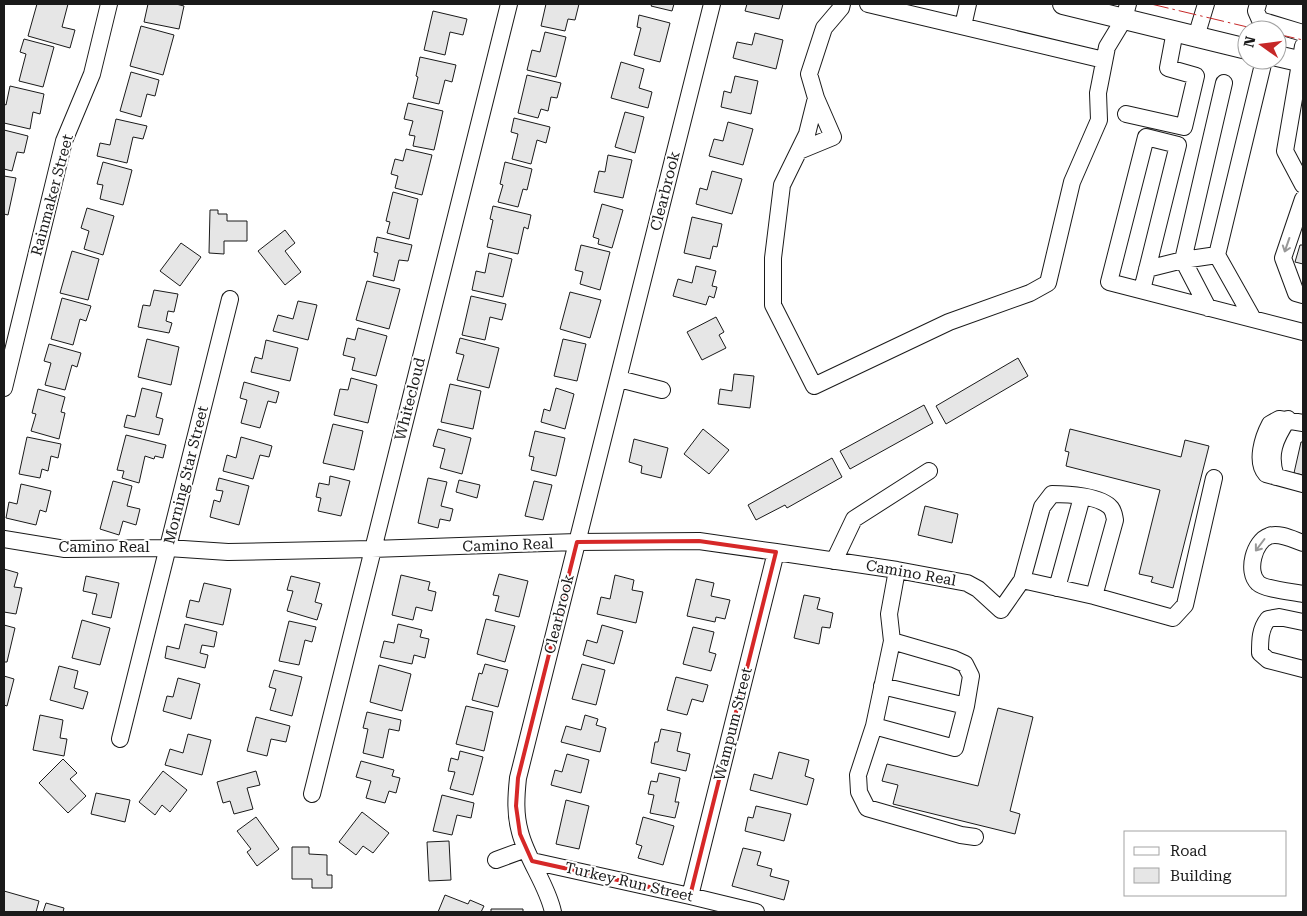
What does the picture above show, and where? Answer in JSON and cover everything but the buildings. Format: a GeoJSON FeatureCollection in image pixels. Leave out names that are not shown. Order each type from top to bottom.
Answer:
{"type":"FeatureCollection","features":[{"type":"Feature","properties":{"kind":"main road"},"geometry":{"type":"LineString","coordinates":[[1063,4],[1126,11],[1174,31],[1237,47]]}},
{"type":"Feature","properties":{"kind":"main road"},"geometry":{"type":"LineString","coordinates":[[1287,56],[1302,56]]}},
{"type":"Feature","properties":{"kind":"street","name":"Rainmaker Street"},"geometry":{"type":"LineString","coordinates":[[4,388],[64,142],[92,74],[109,4]]}},
{"type":"Feature","properties":{"kind":"street","name":"Whitecloud"},"geometry":{"type":"LineString","coordinates":[[312,794],[509,4]]}},
{"type":"Feature","properties":{"kind":"street","name":"Clearbrook"},"geometry":{"type":"LineString","coordinates":[[553,912],[546,890],[520,834],[516,806],[518,778],[712,4]]}},
{"type":"Feature","properties":{"kind":"street"},"geometry":{"type":"LineString","coordinates":[[799,152],[833,137],[816,98],[809,74],[824,28],[841,8],[842,4]]}},
{"type":"Feature","properties":{"kind":"street"},"geometry":{"type":"LineString","coordinates":[[868,4],[1104,60]]}},
{"type":"Feature","properties":{"kind":"street"},"geometry":{"type":"LineString","coordinates":[[963,26],[968,4]]}},
{"type":"Feature","properties":{"kind":"street"},"geometry":{"type":"LineString","coordinates":[[1196,37],[1206,4]]}},
{"type":"Feature","properties":{"kind":"street"},"geometry":{"type":"LineString","coordinates":[[1258,4],[1256,11],[1260,20]]}},
{"type":"Feature","properties":{"kind":"street"},"geometry":{"type":"LineString","coordinates":[[1266,20],[1270,4]]}},
{"type":"Feature","properties":{"kind":"street"},"geometry":{"type":"LineString","coordinates":[[816,98],[807,134],[782,185],[773,258],[773,305],[814,386],[949,322],[1030,293],[1048,283],[1072,182],[1099,120],[1098,93],[1107,47],[1126,11]]}},
{"type":"Feature","properties":{"kind":"street"},"geometry":{"type":"LineString","coordinates":[[1287,28],[1303,33]]}},
{"type":"Feature","properties":{"kind":"street"},"geometry":{"type":"LineString","coordinates":[[1126,114],[1184,127],[1196,76],[1168,68],[1174,31]]}},
{"type":"Feature","properties":{"kind":"street"},"geometry":{"type":"LineString","coordinates":[[1302,56],[1284,151],[1303,185]]}},
{"type":"Feature","properties":{"kind":"street"},"geometry":{"type":"LineString","coordinates":[[1253,319],[1217,254],[1262,70]]}},
{"type":"Feature","properties":{"kind":"street"},"geometry":{"type":"LineString","coordinates":[[1208,308],[1183,260],[1224,83]]}},
{"type":"Feature","properties":{"kind":"street"},"geometry":{"type":"LineString","coordinates":[[1142,290],[1178,145],[1146,137],[1109,282],[1303,332]]}},
{"type":"Feature","properties":{"kind":"street"},"geometry":{"type":"LineString","coordinates":[[1303,199],[1283,258],[1296,293],[1303,295]]}},
{"type":"Feature","properties":{"kind":"street"},"geometry":{"type":"LineString","coordinates":[[1147,269],[1217,254]]}},
{"type":"Feature","properties":{"kind":"street","name":"Morning Star Street"},"geometry":{"type":"LineString","coordinates":[[120,739],[230,299]]}},
{"type":"Feature","properties":{"kind":"street"},"geometry":{"type":"LineString","coordinates":[[619,379],[662,390]]}},
{"type":"Feature","properties":{"kind":"street"},"geometry":{"type":"LineString","coordinates":[[1296,421],[1279,419],[1270,424],[1260,457],[1262,470],[1266,474],[1303,484]]}},
{"type":"Feature","properties":{"kind":"street"},"geometry":{"type":"LineString","coordinates":[[834,561],[854,519],[929,472]]}},
{"type":"Feature","properties":{"kind":"street"},"geometry":{"type":"LineString","coordinates":[[1094,596],[1115,520],[1113,510],[1106,504],[1072,494],[1052,494],[1042,507],[1022,580],[1094,596],[1173,618],[1185,604],[1214,478]]}},
{"type":"Feature","properties":{"kind":"street"},"geometry":{"type":"LineString","coordinates":[[1057,588],[1082,497]]}},
{"type":"Feature","properties":{"kind":"street"},"geometry":{"type":"LineString","coordinates":[[1303,543],[1277,535],[1268,536],[1258,545],[1253,559],[1254,577],[1259,584],[1303,594]]}},
{"type":"Feature","properties":{"kind":"street","name":"Camino Real"},"geometry":{"type":"LineString","coordinates":[[4,538],[65,549],[168,548],[228,552],[577,542],[699,542],[897,570],[967,583],[1001,610],[1022,580]]}},
{"type":"Feature","properties":{"kind":"street","name":"Wampum Street"},"geometry":{"type":"LineString","coordinates":[[690,896],[776,552]]}},
{"type":"Feature","properties":{"kind":"street"},"geometry":{"type":"LineString","coordinates":[[897,570],[889,614],[892,641],[874,726],[858,775],[859,792],[868,808],[961,835],[975,837]]}},
{"type":"Feature","properties":{"kind":"street"},"geometry":{"type":"LineString","coordinates":[[1303,622],[1279,617],[1268,619],[1264,625],[1260,640],[1260,653],[1268,660],[1303,670]]}},
{"type":"Feature","properties":{"kind":"street"},"geometry":{"type":"LineString","coordinates":[[874,726],[955,748],[966,706],[971,676],[965,664],[892,641]]}},
{"type":"Feature","properties":{"kind":"street"},"geometry":{"type":"LineString","coordinates":[[882,686],[966,706]]}},
{"type":"Feature","properties":{"kind":"street"},"geometry":{"type":"LineString","coordinates":[[496,860],[529,855]]}},
{"type":"Feature","properties":{"kind":"street","name":"Turkey Run Street"},"geometry":{"type":"LineString","coordinates":[[529,855],[756,912]]}},
{"type":"Feature","properties":{"kind":"highlighted area"},"geometry":{"type":"Polygon","coordinates":[[[699,541],[776,552],[690,896],[532,861],[520,834],[516,806],[518,778],[577,542],[699,541]]]}},
{"type":"Feature","properties":{"kind":"power"},"geometry":{"type":"LineString","coordinates":[[1151,4],[1237,25]]}},
{"type":"Feature","properties":{"kind":"power"},"geometry":{"type":"LineString","coordinates":[[1287,36],[1303,40]]}}]}
